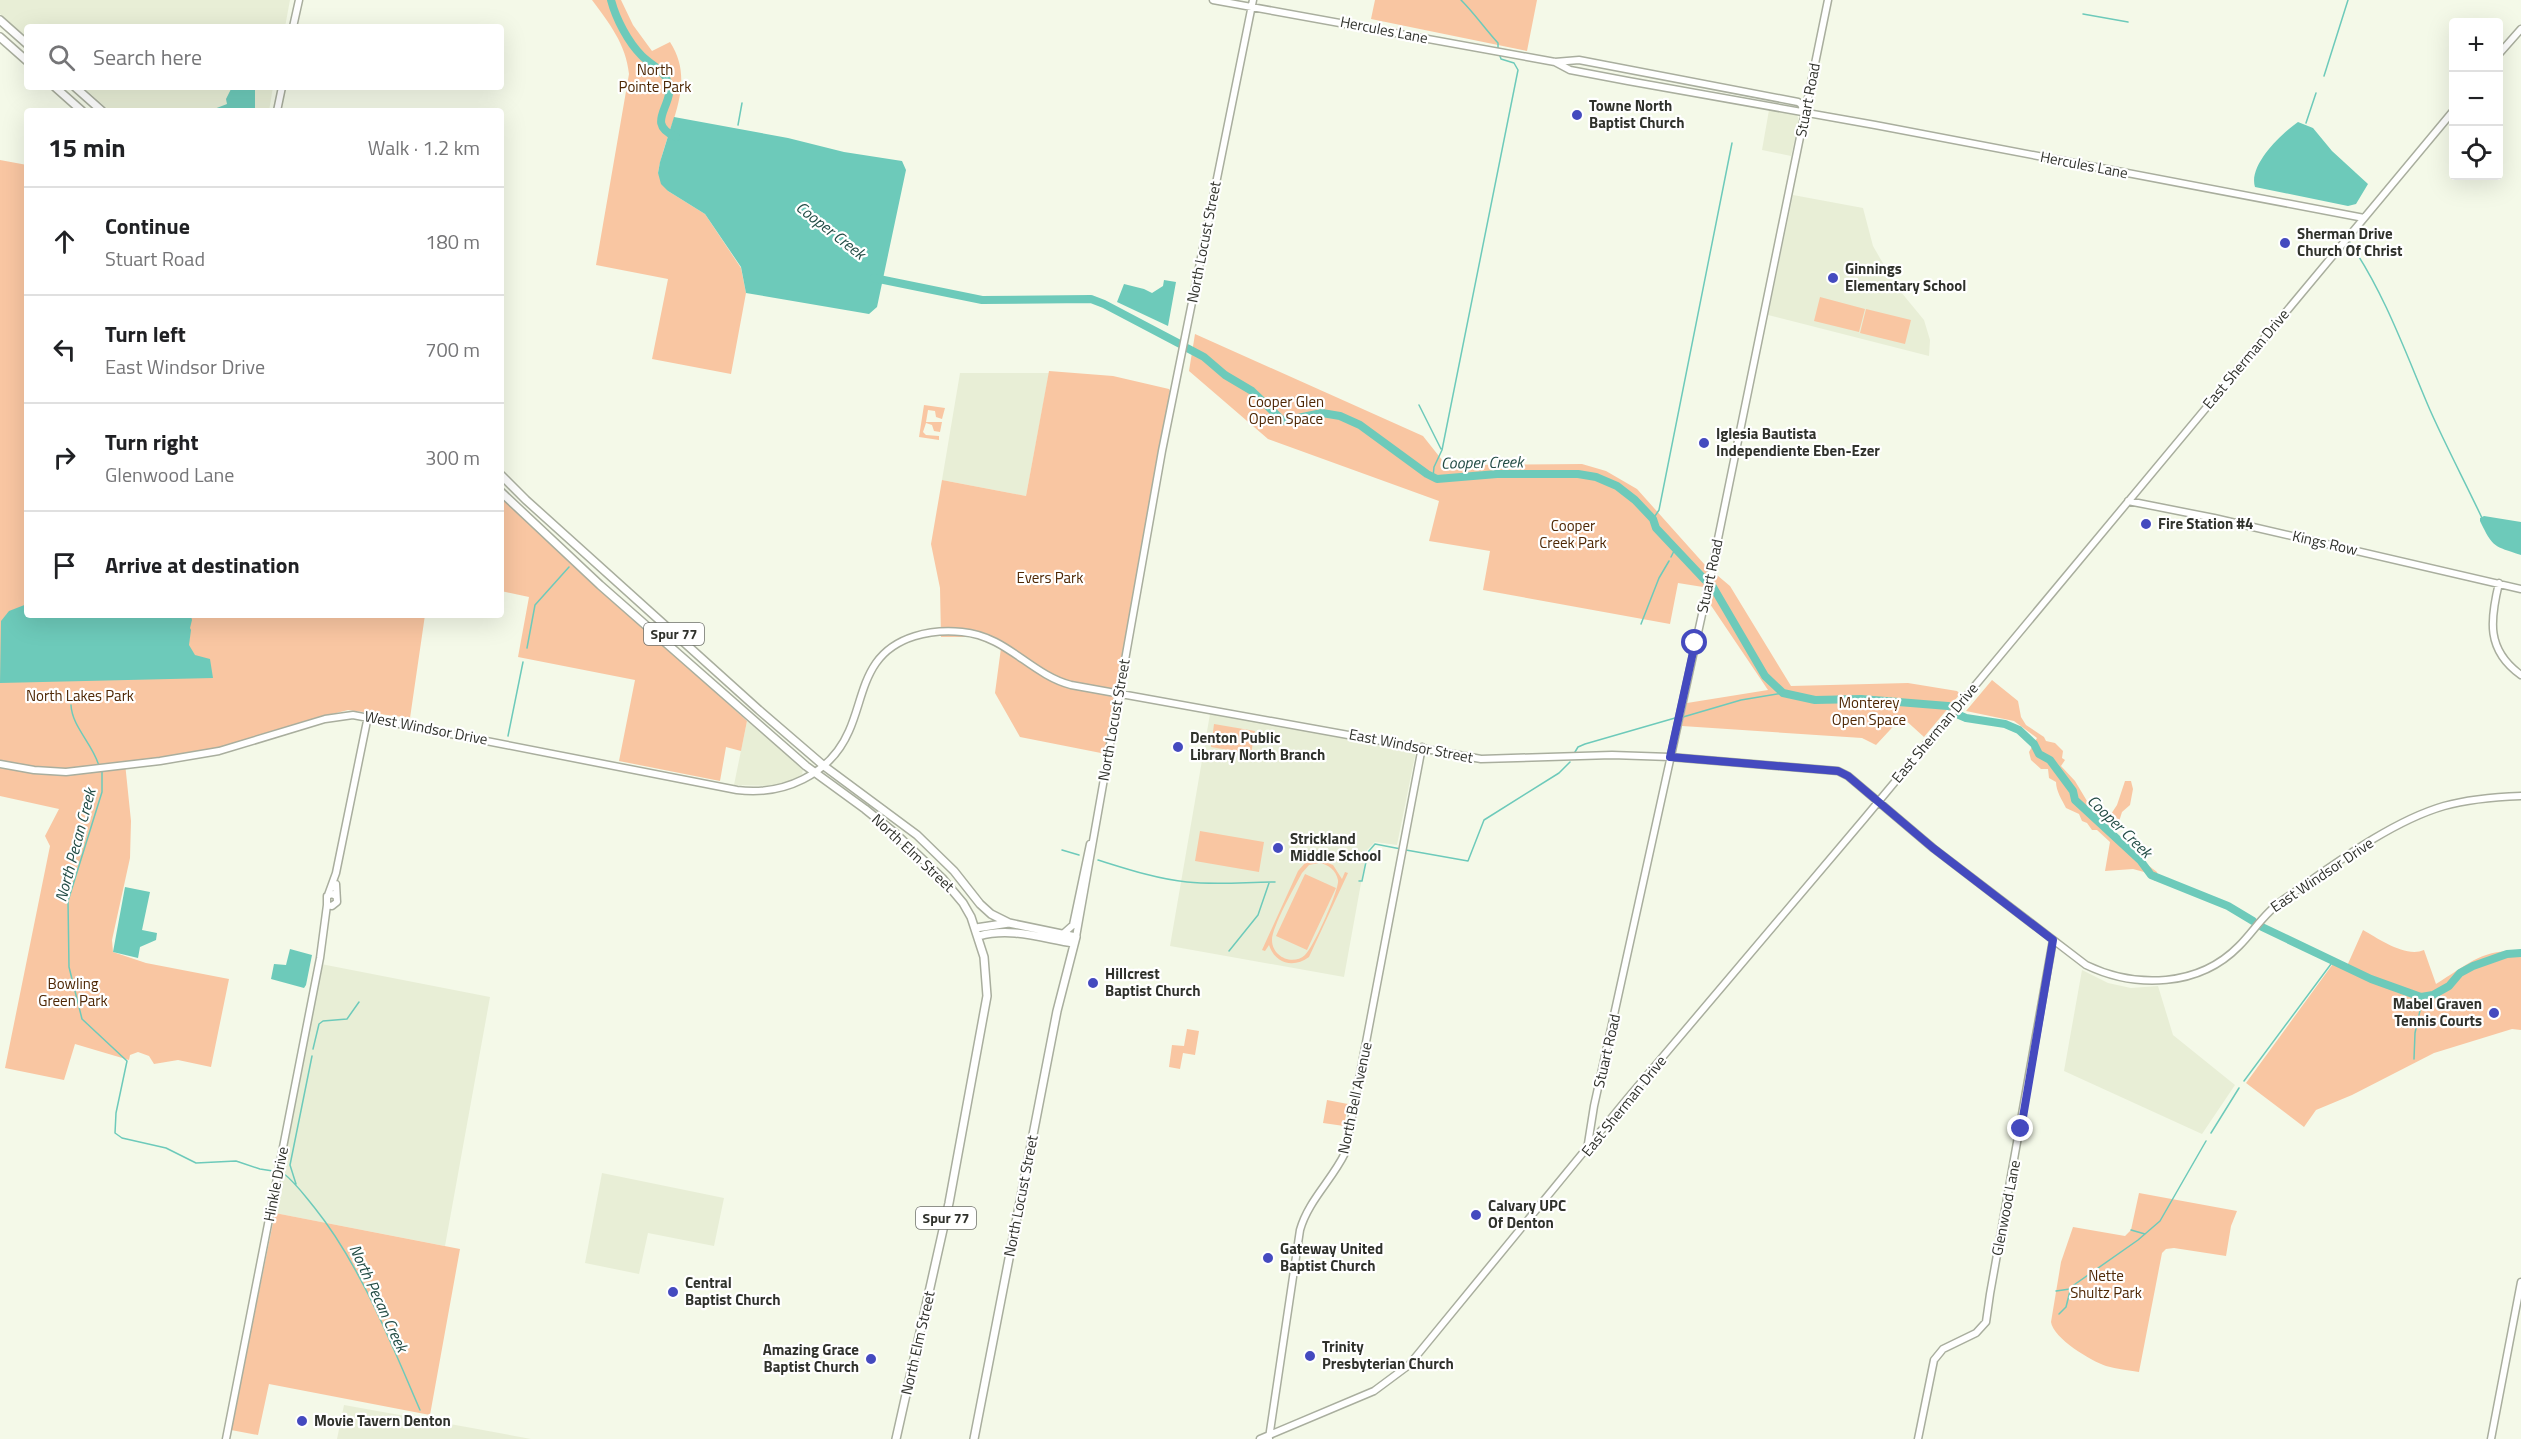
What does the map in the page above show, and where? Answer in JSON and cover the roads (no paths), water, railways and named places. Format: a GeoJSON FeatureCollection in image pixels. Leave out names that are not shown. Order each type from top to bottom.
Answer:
{"type":"FeatureCollection","features":[{"type":"Feature","properties":{"kind":"main road"},"geometry":{"type":"LineString","coordinates":[[0,20],[24,41]]}},
{"type":"Feature","properties":{"kind":"main road"},"geometry":{"type":"LineString","coordinates":[[0,36],[24,58]]}},
{"type":"Feature","properties":{"kind":"main road"},"geometry":{"type":"LineString","coordinates":[[58,90],[79,108]]}},
{"type":"Feature","properties":{"kind":"main road"},"geometry":{"type":"LineString","coordinates":[[78,90],[99,108]]}},
{"type":"Feature","properties":{"kind":"main road","name":"North Elm Street"},"geometry":{"type":"LineString","coordinates":[[504,478],[628,592],[824,766],[917,835],[954,871],[980,904],[1009,923]]}},
{"type":"Feature","properties":{"kind":"main road","name":"North Elm Street"},"geometry":{"type":"LineString","coordinates":[[504,495],[600,585],[815,773],[873,816],[942,878],[963,903],[978,932],[987,979],[985,1007],[949,1203],[896,1439]]}},
{"type":"Feature","properties":{"kind":"main road"},"geometry":{"type":"LineString","coordinates":[[978,932],[1009,923]]}},
{"type":"Feature","properties":{"kind":"main road","name":"Spur 77"},"geometry":{"type":"LineString","coordinates":[[1009,923],[1064,933],[1074,940]]}},
{"type":"Feature","properties":{"kind":"main road"},"geometry":{"type":"LineString","coordinates":[[978,932],[1011,932],[1074,940]]}},
{"type":"Feature","properties":{"kind":"main road","name":"North Locust Street"},"geometry":{"type":"LineString","coordinates":[[974,1439],[1057,1011],[1074,940]]}},
{"type":"Feature","properties":{"kind":"street"},"geometry":{"type":"LineString","coordinates":[[294,24],[299,0]]}},
{"type":"Feature","properties":{"kind":"street","name":"Hercules Lane"},"geometry":{"type":"LineString","coordinates":[[1213,0],[1252,3],[1555,62],[1572,70],[2364,218]]}},
{"type":"Feature","properties":{"kind":"street","name":"Stuart Road"},"geometry":{"type":"LineString","coordinates":[[1587,1151],[1594,1106],[1626,970],[1712,567],[1828,0]]}},
{"type":"Feature","properties":{"kind":"street","name":"North Locust Street"},"geometry":{"type":"LineString","coordinates":[[1074,940],[1092,853],[1166,429],[1252,3]]}},
{"type":"Feature","properties":{"kind":"street"},"geometry":{"type":"LineString","coordinates":[[2503,50],[2521,29]]}},
{"type":"Feature","properties":{"kind":"street","name":"Hercules Lane"},"geometry":{"type":"LineString","coordinates":[[1555,62],[1579,60],[1798,102],[1804,113]]}},
{"type":"Feature","properties":{"kind":"street"},"geometry":{"type":"LineString","coordinates":[[278,108],[281,90]]}},
{"type":"Feature","properties":{"kind":"street","name":"East Sherman Drive"},"geometry":{"type":"LineString","coordinates":[[1260,1439],[1354,1401],[1398,1376],[1456,1311],[1627,1099],[2449,116]]}},
{"type":"Feature","properties":{"kind":"street","name":"Kings Row"},"geometry":{"type":"LineString","coordinates":[[2128,501],[2214,518],[2521,588]]}},
{"type":"Feature","properties":{"kind":"street"},"geometry":{"type":"LineString","coordinates":[[2499,583],[2492,613],[2495,642],[2502,657],[2521,675]]}},
{"type":"Feature","properties":{"kind":"street","name":"West Windsor Drive"},"geometry":{"type":"LineString","coordinates":[[0,764],[49,772],[93,770],[219,751],[338,716],[368,716],[750,792],[761,792],[787,786],[815,773],[824,766],[849,733],[871,672],[881,657],[906,639],[919,635],[962,632],[982,635],[1004,644],[1039,672],[1056,681],[1119,693]]}},
{"type":"Feature","properties":{"kind":"street","name":"East Windsor Street"},"geometry":{"type":"LineString","coordinates":[[1119,693],[1481,759],[1612,755],[1670,757]]}},
{"type":"Feature","properties":{"kind":"street"},"geometry":{"type":"LineString","coordinates":[[332,896],[325,899],[330,905],[337,902],[332,896],[368,716]]}},
{"type":"Feature","properties":{"kind":"street","name":"North Bell Avenue"},"geometry":{"type":"LineString","coordinates":[[1269,1437],[1300,1230],[1308,1209],[1329,1182],[1345,1153],[1422,747]]}},
{"type":"Feature","properties":{"kind":"street","name":"East Windsor Drive"},"geometry":{"type":"LineString","coordinates":[[1670,757],[1838,771],[1848,776],[1933,848],[2086,965],[2110,976],[2139,981],[2185,977],[2203,971],[2222,960],[2238,947],[2266,914],[2281,901],[2392,828],[2416,816],[2453,804],[2521,796]]}},
{"type":"Feature","properties":{"kind":"street"},"geometry":{"type":"LineString","coordinates":[[1064,933],[1073,925],[1094,832]]}},
{"type":"Feature","properties":{"kind":"street","name":"Hinkle Drive"},"geometry":{"type":"LineString","coordinates":[[226,1439],[330,905]]}},
{"type":"Feature","properties":{"kind":"street","name":"Glenwood Lane"},"geometry":{"type":"LineString","coordinates":[[1918,1439],[1934,1360],[1943,1349],[1980,1330],[1989,1317],[1990,1299],[2053,940]]}},
{"type":"Feature","properties":{"kind":"street"},"geometry":{"type":"LineString","coordinates":[[2491,1439],[2521,1282]]}},
{"type":"Feature","properties":{"kind":"water"},"geometry":{"type":"Polygon","coordinates":[[[230,90],[255,90],[255,108],[217,108],[227,104],[226,99],[230,90]]]}},
{"type":"Feature","properties":{"kind":"water"},"geometry":{"type":"Polygon","coordinates":[[[674,117],[788,138],[844,152],[902,161],[906,170],[877,307],[869,314],[746,293],[741,267],[705,214],[668,191],[661,184],[658,173],[660,162],[674,117]]]}},
{"type":"Feature","properties":{"kind":"water"},"geometry":{"type":"Polygon","coordinates":[[[2298,122],[2313,128],[2332,151],[2368,184],[2356,204],[2348,206],[2255,187],[2254,178],[2261,160],[2268,150],[2298,122]]]}},
{"type":"Feature","properties":{"kind":"water"},"geometry":{"type":"Polygon","coordinates":[[[1164,280],[1176,282],[1168,326],[1117,302],[1124,284],[1152,293],[1163,286],[1164,280]]]}},
{"type":"Feature","properties":{"kind":"water"},"geometry":{"type":"Polygon","coordinates":[[[2484,516],[2521,522],[2521,555],[2495,545],[2480,521],[2480,518],[2484,516]]]}},
{"type":"Feature","properties":{"kind":"water"},"geometry":{"type":"Polygon","coordinates":[[[24,605],[24,618],[192,618],[189,645],[195,655],[210,659],[213,678],[0,683],[1,621],[9,611],[24,605]]]}},
{"type":"Feature","properties":{"kind":"water"},"geometry":{"type":"Polygon","coordinates":[[[125,887],[150,892],[142,930],[157,933],[156,940],[140,947],[138,958],[113,952],[125,887]]]}},
{"type":"Feature","properties":{"kind":"water"},"geometry":{"type":"Polygon","coordinates":[[[290,949],[312,955],[304,988],[271,979],[274,964],[286,965],[290,949]]]}},
{"type":"Feature","properties":{"kind":"waterway","name":"Cooper Creek"},"geometry":{"type":"LineString","coordinates":[[611,0],[627,37],[668,82],[668,98],[661,120],[667,132],[676,137]]}},
{"type":"Feature","properties":{"kind":"waterway"},"geometry":{"type":"LineString","coordinates":[[1461,0],[1498,43],[1498,48]]}},
{"type":"Feature","properties":{"kind":"waterway"},"geometry":{"type":"LineString","coordinates":[[2324,76],[2348,0]]}},
{"type":"Feature","properties":{"kind":"waterway"},"geometry":{"type":"LineString","coordinates":[[2083,14],[2128,22]]}},
{"type":"Feature","properties":{"kind":"waterway"},"geometry":{"type":"LineString","coordinates":[[1433,477],[1434,467],[1442,450],[1518,70],[1514,63],[1501,59],[1500,56]]}},
{"type":"Feature","properties":{"kind":"waterway"},"geometry":{"type":"LineString","coordinates":[[2306,123],[2316,93]]}},
{"type":"Feature","properties":{"kind":"waterway"},"geometry":{"type":"LineString","coordinates":[[738,125],[742,103]]}},
{"type":"Feature","properties":{"kind":"waterway"},"geometry":{"type":"LineString","coordinates":[[1653,519],[1659,510],[1732,143]]}},
{"type":"Feature","properties":{"kind":"waterway"},"geometry":{"type":"LineString","coordinates":[[2350,243],[2384,303],[2436,424],[2482,518]]}},
{"type":"Feature","properties":{"kind":"waterway","name":"Cooper Creek"},"geometry":{"type":"LineString","coordinates":[[874,278],[982,300],[1091,299],[1180,344]]}},
{"type":"Feature","properties":{"kind":"waterway","name":"Cooper Creek"},"geometry":{"type":"LineString","coordinates":[[1187,348],[1204,357],[1225,375],[1252,391],[1283,421],[1322,413],[1340,416],[1360,425],[1437,479],[1497,474],[1578,474],[1596,477],[1617,486],[1635,500],[1653,519],[1656,528],[1705,580]]}},
{"type":"Feature","properties":{"kind":"waterway"},"geometry":{"type":"LineString","coordinates":[[1419,405],[1441,449]]}},
{"type":"Feature","properties":{"kind":"waterway"},"geometry":{"type":"LineString","coordinates":[[1671,557],[1675,549]]}},
{"type":"Feature","properties":{"kind":"waterway"},"geometry":{"type":"LineString","coordinates":[[1641,624],[1659,578],[1669,561]]}},
{"type":"Feature","properties":{"kind":"waterway"},"geometry":{"type":"LineString","coordinates":[[527,648],[535,605],[569,567]]}},
{"type":"Feature","properties":{"kind":"waterway","name":"Cooper Creek"},"geometry":{"type":"LineString","coordinates":[[1713,587],[1765,676],[1783,693],[1815,700],[1861,699],[1948,706]]}},
{"type":"Feature","properties":{"kind":"waterway"},"geometry":{"type":"LineString","coordinates":[[508,736],[523,662]]}},
{"type":"Feature","properties":{"kind":"waterway"},"geometry":{"type":"LineString","coordinates":[[1683,717],[1741,700],[1783,693]]}},
{"type":"Feature","properties":{"kind":"waterway","name":"North Pecan Creek"},"geometry":{"type":"LineString","coordinates":[[71,705],[75,721],[99,766]]}},
{"type":"Feature","properties":{"kind":"waterway","name":"Cooper Creek"},"geometry":{"type":"LineString","coordinates":[[1959,715],[2005,724],[2019,730],[2034,744],[2039,754],[2050,760],[2073,791],[2075,800],[2140,860],[2151,875],[2228,906],[2253,921]]}},
{"type":"Feature","properties":{"kind":"waterway"},"geometry":{"type":"LineString","coordinates":[[1575,752],[1578,747],[1585,744],[1675,718]]}},
{"type":"Feature","properties":{"kind":"waterway"},"geometry":{"type":"LineString","coordinates":[[1406,850],[1468,861],[1484,820],[1559,773],[1570,762]]}},
{"type":"Feature","properties":{"kind":"waterway","name":"North Pecan Creek"},"geometry":{"type":"LineString","coordinates":[[102,772],[102,792],[68,901],[69,967],[82,1019],[127,1061],[116,1113],[115,1133],[122,1138],[166,1148],[196,1163],[236,1161],[273,1171]]}},
{"type":"Feature","properties":{"kind":"waterway"},"geometry":{"type":"LineString","coordinates":[[1359,881],[1362,881],[1368,852],[1375,844],[1401,849]]}},
{"type":"Feature","properties":{"kind":"waterway"},"geometry":{"type":"LineString","coordinates":[[1062,850],[1079,855]]}},
{"type":"Feature","properties":{"kind":"waterway"},"geometry":{"type":"LineString","coordinates":[[1098,860],[1176,881],[1275,882]]}},
{"type":"Feature","properties":{"kind":"waterway"},"geometry":{"type":"LineString","coordinates":[[1229,951],[1258,915],[1269,883]]}},
{"type":"Feature","properties":{"kind":"waterway","name":"Cooper Creek"},"geometry":{"type":"LineString","coordinates":[[2262,927],[2371,979],[2421,997],[2433,995],[2449,986],[2460,973],[2473,966],[2507,954],[2521,953]]}},
{"type":"Feature","properties":{"kind":"waterway"},"geometry":{"type":"LineString","coordinates":[[2244,1081],[2334,960]]}},
{"type":"Feature","properties":{"kind":"waterway"},"geometry":{"type":"LineString","coordinates":[[2414,1059],[2415,1033],[2423,997]]}},
{"type":"Feature","properties":{"kind":"waterway"},"geometry":{"type":"LineString","coordinates":[[313,1049],[319,1024],[323,1021],[347,1019],[359,1002]]}},
{"type":"Feature","properties":{"kind":"waterway"},"geometry":{"type":"LineString","coordinates":[[296,1184],[290,1165],[312,1056]]}},
{"type":"Feature","properties":{"kind":"waterway"},"geometry":{"type":"LineString","coordinates":[[2211,1133],[2239,1088]]}},
{"type":"Feature","properties":{"kind":"waterway"},"geometry":{"type":"LineString","coordinates":[[2059,1314],[2066,1307],[2071,1287],[2138,1240],[2160,1221],[2206,1141]]}},
{"type":"Feature","properties":{"kind":"waterway","name":"North Pecan Creek"},"geometry":{"type":"LineString","coordinates":[[283,1173],[314,1207],[346,1253],[398,1358],[420,1410]]}},
{"type":"Feature","properties":{"kind":"waterway"},"geometry":{"type":"LineString","coordinates":[[2131,1230],[2145,1234]]}},
{"type":"Feature","properties":{"kind":"waterway"},"geometry":{"type":"LineString","coordinates":[[2056,1291],[2070,1289]]}},
{"type":"Feature","properties":{"kind":"place","name":"Towne North Baptist Church"},"geometry":{"type":"Point","coordinates":[1577,115]}},
{"type":"Feature","properties":{"kind":"place","name":"Sherman Drive Church Of Christ"},"geometry":{"type":"Point","coordinates":[2285,243]}},
{"type":"Feature","properties":{"kind":"place","name":"Ginnings Elementary School"},"geometry":{"type":"Point","coordinates":[1833,278]}},
{"type":"Feature","properties":{"kind":"place","name":"Iglesia Bautista Independiente Eben-Ezer"},"geometry":{"type":"Point","coordinates":[1704,443]}},
{"type":"Feature","properties":{"kind":"place","name":"Fire Station #4"},"geometry":{"type":"Point","coordinates":[2146,524]}},
{"type":"Feature","properties":{"kind":"place","name":"Denton Public Library North Branch"},"geometry":{"type":"Point","coordinates":[1178,747]}},
{"type":"Feature","properties":{"kind":"place","name":"Strickland Middle School"},"geometry":{"type":"Point","coordinates":[1278,848]}},
{"type":"Feature","properties":{"kind":"place","name":"Hillcrest Baptist Church"},"geometry":{"type":"Point","coordinates":[1093,983]}},
{"type":"Feature","properties":{"kind":"place","name":"Mabel Graven Tennis Courts"},"geometry":{"type":"Point","coordinates":[2494,1013]}},
{"type":"Feature","properties":{"kind":"place","name":"Calvary UPC Of Denton"},"geometry":{"type":"Point","coordinates":[1476,1215]}},
{"type":"Feature","properties":{"kind":"place","name":"Gateway United Baptist Church"},"geometry":{"type":"Point","coordinates":[1268,1258]}},
{"type":"Feature","properties":{"kind":"place","name":"Central Baptist Church"},"geometry":{"type":"Point","coordinates":[673,1292]}},
{"type":"Feature","properties":{"kind":"place","name":"Trinity Presbyterian Church"},"geometry":{"type":"Point","coordinates":[1310,1356]}},
{"type":"Feature","properties":{"kind":"place","name":"Amazing Grace Baptist Church"},"geometry":{"type":"Point","coordinates":[871,1359]}},
{"type":"Feature","properties":{"kind":"place","name":"Movie Tavern Denton"},"geometry":{"type":"Point","coordinates":[302,1421]}},
{"type":"Feature","properties":{"kind":"park label","name":"North Pointe Park"},"geometry":{"type":"Point","coordinates":[655,78]}},
{"type":"Feature","properties":{"kind":"park label","name":"Cooper Glen Open Space"},"geometry":{"type":"Point","coordinates":[1286,410]}},
{"type":"Feature","properties":{"kind":"park label","name":"Cooper Creek Park"},"geometry":{"type":"Point","coordinates":[1573,534]}},
{"type":"Feature","properties":{"kind":"park label","name":"Evers Park"},"geometry":{"type":"Point","coordinates":[1050,578]}},
{"type":"Feature","properties":{"kind":"park label","name":"North Lakes Park"},"geometry":{"type":"Point","coordinates":[80,696]}},
{"type":"Feature","properties":{"kind":"park label","name":"Monterey Open Space"},"geometry":{"type":"Point","coordinates":[1869,712]}},
{"type":"Feature","properties":{"kind":"park label","name":"Bowling Green Park"},"geometry":{"type":"Point","coordinates":[73,992]}},
{"type":"Feature","properties":{"kind":"park label","name":"Nette Shultz Park"},"geometry":{"type":"Point","coordinates":[2106,1284]}}]}
